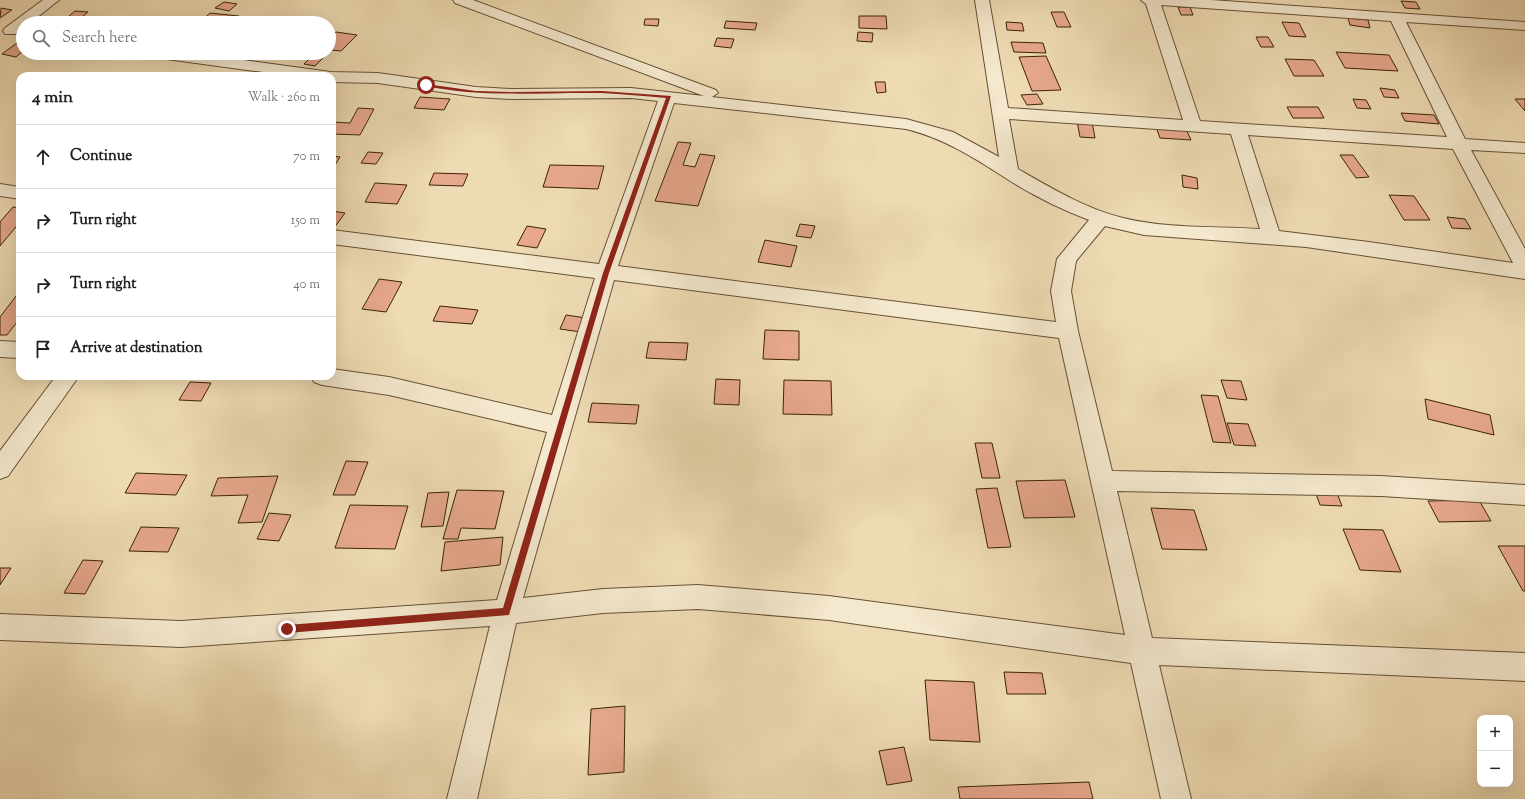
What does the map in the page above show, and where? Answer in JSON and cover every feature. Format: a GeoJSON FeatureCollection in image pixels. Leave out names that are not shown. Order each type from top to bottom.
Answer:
{"type":"FeatureCollection","features":[{"type":"Feature","properties":{"kind":"street"},"geometry":{"type":"LineString","coordinates":[[31,16],[52,0]]}},
{"type":"Feature","properties":{"kind":"street"},"geometry":{"type":"LineString","coordinates":[[460,0],[747,107]]}},
{"type":"Feature","properties":{"kind":"street"},"geometry":{"type":"LineString","coordinates":[[982,0],[1002,113],[1010,173]]}},
{"type":"Feature","properties":{"kind":"street"},"geometry":{"type":"LineString","coordinates":[[1148,0],[1396,16],[1423,12],[1525,26]]}},
{"type":"Feature","properties":{"kind":"street"},"geometry":{"type":"LineString","coordinates":[[1152,0],[1193,125]]}},
{"type":"Feature","properties":{"kind":"street"},"geometry":{"type":"LineString","coordinates":[[1396,16],[1458,144],[1525,267]]}},
{"type":"Feature","properties":{"kind":"street"},"geometry":{"type":"LineString","coordinates":[[206,60],[288,72]]}},
{"type":"Feature","properties":{"kind":"street"},"geometry":{"type":"LineString","coordinates":[[336,77],[378,78],[476,92],[512,94],[623,92],[906,124],[952,138],[1010,173],[1076,207],[1101,218],[1127,225],[1158,230],[1272,237],[1336,244],[1525,272]]}},
{"type":"Feature","properties":{"kind":"street"},"geometry":{"type":"LineString","coordinates":[[462,799],[506,612],[560,426],[606,273],[668,96]]}},
{"type":"Feature","properties":{"kind":"street"},"geometry":{"type":"LineString","coordinates":[[1002,113],[1525,148]]}},
{"type":"Feature","properties":{"kind":"street"},"geometry":{"type":"LineString","coordinates":[[1238,129],[1272,237]]}},
{"type":"Feature","properties":{"kind":"street"},"geometry":{"type":"LineString","coordinates":[[0,190],[16,192]]}},
{"type":"Feature","properties":{"kind":"street"},"geometry":{"type":"LineString","coordinates":[[1101,218],[1067,259],[1061,291],[1068,331],[1176,799]]}},
{"type":"Feature","properties":{"kind":"street"},"geometry":{"type":"LineString","coordinates":[[336,238],[1068,331]]}},
{"type":"Feature","properties":{"kind":"street"},"geometry":{"type":"LineString","coordinates":[[0,349],[16,350]]}},
{"type":"Feature","properties":{"kind":"street"},"geometry":{"type":"LineString","coordinates":[[336,378],[388,386],[560,426]]}},
{"type":"Feature","properties":{"kind":"street"},"geometry":{"type":"LineString","coordinates":[[0,469],[65,380]]}},
{"type":"Feature","properties":{"kind":"street"},"geometry":{"type":"LineString","coordinates":[[1102,481],[1381,486],[1525,495]]}},
{"type":"Feature","properties":{"kind":"street"},"geometry":{"type":"LineString","coordinates":[[0,627],[181,634],[287,629],[506,612],[603,601],[698,597],[829,608],[1143,651],[1525,667]]}},
{"type":"Feature","properties":{"kind":"building"},"geometry":{"type":"Polygon","coordinates":[[[1401,1],[1416,2],[1420,9],[1405,8],[1401,1]]]}},
{"type":"Feature","properties":{"kind":"building"},"geometry":{"type":"Polygon","coordinates":[[[224,2],[237,4],[229,11],[215,8],[224,2]]]}},
{"type":"Feature","properties":{"kind":"building"},"geometry":{"type":"Polygon","coordinates":[[[1178,7],[1190,7],[1193,15],[1181,15],[1178,7]]]}},
{"type":"Feature","properties":{"kind":"building"},"geometry":{"type":"Polygon","coordinates":[[[1,8],[12,10],[0,18],[1,8]]]}},
{"type":"Feature","properties":{"kind":"building"},"geometry":{"type":"Polygon","coordinates":[[[75,11],[88,12],[83,16],[69,16],[75,11]]]}},
{"type":"Feature","properties":{"kind":"building"},"geometry":{"type":"Polygon","coordinates":[[[1051,12],[1064,12],[1071,27],[1057,27],[1051,12]]]}},
{"type":"Feature","properties":{"kind":"building"},"geometry":{"type":"Polygon","coordinates":[[[210,13],[239,16],[207,16],[210,13]]]}},
{"type":"Feature","properties":{"kind":"building"},"geometry":{"type":"Polygon","coordinates":[[[859,16],[886,16],[887,29],[859,28],[859,16]]]}},
{"type":"Feature","properties":{"kind":"building"},"geometry":{"type":"Polygon","coordinates":[[[1348,18],[1368,20],[1370,28],[1350,25],[1348,18]]]}},
{"type":"Feature","properties":{"kind":"building"},"geometry":{"type":"Polygon","coordinates":[[[645,19],[659,19],[658,26],[644,25],[645,19]]]}},
{"type":"Feature","properties":{"kind":"building"},"geometry":{"type":"Polygon","coordinates":[[[726,21],[757,23],[755,30],[724,28],[726,21]]]}},
{"type":"Feature","properties":{"kind":"building"},"geometry":{"type":"Polygon","coordinates":[[[1006,22],[1022,23],[1024,31],[1007,30],[1006,22]]]}},
{"type":"Feature","properties":{"kind":"building"},"geometry":{"type":"Polygon","coordinates":[[[1282,22],[1299,23],[1306,37],[1289,36],[1282,22]]]}},
{"type":"Feature","properties":{"kind":"building"},"geometry":{"type":"Polygon","coordinates":[[[336,32],[357,35],[341,51],[336,50],[336,32]]]}},
{"type":"Feature","properties":{"kind":"building"},"geometry":{"type":"Polygon","coordinates":[[[858,32],[873,33],[872,42],[857,41],[858,32]]]}},
{"type":"Feature","properties":{"kind":"building"},"geometry":{"type":"Polygon","coordinates":[[[1256,37],[1268,37],[1274,47],[1261,47],[1256,37]]]}},
{"type":"Feature","properties":{"kind":"building"},"geometry":{"type":"Polygon","coordinates":[[[717,38],[734,39],[731,48],[714,46],[717,38]]]}},
{"type":"Feature","properties":{"kind":"building"},"geometry":{"type":"Polygon","coordinates":[[[1011,42],[1043,43],[1046,53],[1014,52],[1011,42]]]}},
{"type":"Feature","properties":{"kind":"building"},"geometry":{"type":"Polygon","coordinates":[[[16,44],[16,57],[2,54],[16,44]]]}},
{"type":"Feature","properties":{"kind":"building"},"geometry":{"type":"Polygon","coordinates":[[[1336,52],[1389,55],[1398,71],[1345,68],[1336,52]]]}},
{"type":"Feature","properties":{"kind":"building"},"geometry":{"type":"Polygon","coordinates":[[[1046,56],[1061,90],[1032,91],[1019,57],[1046,56]]]}},
{"type":"Feature","properties":{"kind":"building"},"geometry":{"type":"Polygon","coordinates":[[[1285,59],[1314,60],[1324,76],[1294,76],[1285,59]]]}},
{"type":"Feature","properties":{"kind":"building"},"geometry":{"type":"Polygon","coordinates":[[[308,60],[321,60],[315,66],[304,64],[308,60]]]}},
{"type":"Feature","properties":{"kind":"building"},"geometry":{"type":"Polygon","coordinates":[[[875,82],[885,82],[886,92],[877,93],[875,82]]]}},
{"type":"Feature","properties":{"kind":"building"},"geometry":{"type":"Polygon","coordinates":[[[1380,88],[1395,90],[1399,98],[1384,97],[1380,88]]]}},
{"type":"Feature","properties":{"kind":"building"},"geometry":{"type":"Polygon","coordinates":[[[1037,94],[1043,104],[1027,105],[1021,95],[1037,94]]]}},
{"type":"Feature","properties":{"kind":"building"},"geometry":{"type":"Polygon","coordinates":[[[420,97],[450,99],[444,110],[414,108],[420,97]]]}},
{"type":"Feature","properties":{"kind":"building"},"geometry":{"type":"Polygon","coordinates":[[[1353,99],[1366,100],[1371,109],[1357,108],[1353,99]]]}},
{"type":"Feature","properties":{"kind":"building"},"geometry":{"type":"Polygon","coordinates":[[[1515,99],[1525,99],[1525,111],[1515,99]]]}},
{"type":"Feature","properties":{"kind":"building"},"geometry":{"type":"Polygon","coordinates":[[[1287,107],[1318,107],[1324,118],[1293,118],[1287,107]]]}},
{"type":"Feature","properties":{"kind":"building"},"geometry":{"type":"Polygon","coordinates":[[[358,108],[374,109],[360,135],[336,134],[336,122],[350,123],[358,108]]]}},
{"type":"Feature","properties":{"kind":"building"},"geometry":{"type":"Polygon","coordinates":[[[1401,113],[1434,115],[1439,124],[1405,121],[1401,113]]]}},
{"type":"Feature","properties":{"kind":"building"},"geometry":{"type":"Polygon","coordinates":[[[1077,121],[1092,122],[1095,138],[1080,137],[1077,121]]]}},
{"type":"Feature","properties":{"kind":"building"},"geometry":{"type":"Polygon","coordinates":[[[1156,127],[1186,129],[1191,140],[1160,138],[1156,127]]]}},
{"type":"Feature","properties":{"kind":"building"},"geometry":{"type":"Polygon","coordinates":[[[678,142],[691,143],[683,165],[695,167],[700,154],[715,156],[698,206],[655,201],[678,142]]]}},
{"type":"Feature","properties":{"kind":"building"},"geometry":{"type":"Polygon","coordinates":[[[368,152],[383,153],[376,164],[361,163],[368,152]]]}},
{"type":"Feature","properties":{"kind":"building"},"geometry":{"type":"Polygon","coordinates":[[[1340,155],[1353,155],[1369,177],[1356,178],[1340,155]]]}},
{"type":"Feature","properties":{"kind":"building"},"geometry":{"type":"Polygon","coordinates":[[[336,156],[340,157],[336,164],[336,156]]]}},
{"type":"Feature","properties":{"kind":"building"},"geometry":{"type":"Polygon","coordinates":[[[550,165],[604,166],[598,189],[543,187],[550,165]]]}},
{"type":"Feature","properties":{"kind":"building"},"geometry":{"type":"Polygon","coordinates":[[[434,173],[468,174],[463,186],[429,185],[434,173]]]}},
{"type":"Feature","properties":{"kind":"building"},"geometry":{"type":"Polygon","coordinates":[[[1182,175],[1197,178],[1198,189],[1183,187],[1182,175]]]}},
{"type":"Feature","properties":{"kind":"building"},"geometry":{"type":"Polygon","coordinates":[[[375,183],[407,185],[397,204],[365,202],[375,183]]]}},
{"type":"Feature","properties":{"kind":"building"},"geometry":{"type":"Polygon","coordinates":[[[1389,195],[1414,196],[1430,220],[1404,220],[1389,195]]]}},
{"type":"Feature","properties":{"kind":"building"},"geometry":{"type":"Polygon","coordinates":[[[13,207],[16,207],[16,227],[0,246],[0,222],[13,207]]]}},
{"type":"Feature","properties":{"kind":"building"},"geometry":{"type":"Polygon","coordinates":[[[336,212],[345,213],[336,225],[336,212]]]}},
{"type":"Feature","properties":{"kind":"building"},"geometry":{"type":"Polygon","coordinates":[[[1447,217],[1465,219],[1471,229],[1452,228],[1447,217]]]}},
{"type":"Feature","properties":{"kind":"building"},"geometry":{"type":"Polygon","coordinates":[[[800,224],[815,226],[811,238],[796,236],[800,224]]]}},
{"type":"Feature","properties":{"kind":"building"},"geometry":{"type":"Polygon","coordinates":[[[527,226],[546,229],[537,248],[517,245],[527,226]]]}},
{"type":"Feature","properties":{"kind":"building"},"geometry":{"type":"Polygon","coordinates":[[[765,240],[797,246],[791,267],[758,262],[765,240]]]}},
{"type":"Feature","properties":{"kind":"building"},"geometry":{"type":"Polygon","coordinates":[[[379,279],[402,282],[386,312],[362,309],[379,279]]]}},
{"type":"Feature","properties":{"kind":"building"},"geometry":{"type":"Polygon","coordinates":[[[16,296],[16,323],[7,335],[0,335],[0,317],[16,296]]]}},
{"type":"Feature","properties":{"kind":"building"},"geometry":{"type":"Polygon","coordinates":[[[440,306],[478,310],[472,324],[433,321],[440,306]]]}},
{"type":"Feature","properties":{"kind":"building"},"geometry":{"type":"Polygon","coordinates":[[[566,315],[586,318],[581,332],[560,329],[566,315]]]}},
{"type":"Feature","properties":{"kind":"building"},"geometry":{"type":"Polygon","coordinates":[[[765,330],[799,331],[799,360],[763,359],[765,330]]]}},
{"type":"Feature","properties":{"kind":"building"},"geometry":{"type":"Polygon","coordinates":[[[649,342],[688,343],[686,360],[646,358],[649,342]]]}},
{"type":"Feature","properties":{"kind":"building"},"geometry":{"type":"Polygon","coordinates":[[[716,379],[740,380],[739,405],[714,404],[716,379]]]}},
{"type":"Feature","properties":{"kind":"building"},"geometry":{"type":"Polygon","coordinates":[[[784,380],[831,381],[832,415],[783,414],[784,380]]]}},
{"type":"Feature","properties":{"kind":"building"},"geometry":{"type":"Polygon","coordinates":[[[1221,380],[1241,381],[1247,400],[1227,398],[1221,380]]]}},
{"type":"Feature","properties":{"kind":"building"},"geometry":{"type":"Polygon","coordinates":[[[190,382],[211,383],[201,401],[179,400],[190,382]]]}},
{"type":"Feature","properties":{"kind":"building"},"geometry":{"type":"Polygon","coordinates":[[[1201,395],[1218,396],[1231,443],[1213,442],[1201,395]]]}},
{"type":"Feature","properties":{"kind":"building"},"geometry":{"type":"Polygon","coordinates":[[[1425,399],[1490,415],[1494,435],[1428,419],[1425,399]]]}},
{"type":"Feature","properties":{"kind":"building"},"geometry":{"type":"Polygon","coordinates":[[[592,403],[639,405],[636,424],[588,422],[592,403]]]}},
{"type":"Feature","properties":{"kind":"building"},"geometry":{"type":"Polygon","coordinates":[[[1227,423],[1248,424],[1256,446],[1234,445],[1227,423]]]}},
{"type":"Feature","properties":{"kind":"building"},"geometry":{"type":"Polygon","coordinates":[[[975,443],[992,443],[1000,478],[982,478],[975,443]]]}},
{"type":"Feature","properties":{"kind":"building"},"geometry":{"type":"Polygon","coordinates":[[[346,461],[368,462],[355,495],[333,495],[346,461]]]}},
{"type":"Feature","properties":{"kind":"building"},"geometry":{"type":"Polygon","coordinates":[[[136,473],[187,475],[176,495],[125,493],[136,473]]]}},
{"type":"Feature","properties":{"kind":"building"},"geometry":{"type":"Polygon","coordinates":[[[278,476],[262,522],[238,523],[248,495],[211,496],[218,478],[278,476]]]}},
{"type":"Feature","properties":{"kind":"building"},"geometry":{"type":"Polygon","coordinates":[[[1065,480],[1075,517],[1024,518],[1016,481],[1065,480]]]}},
{"type":"Feature","properties":{"kind":"building"},"geometry":{"type":"Polygon","coordinates":[[[1312,483],[1333,483],[1342,506],[1320,505],[1312,483]]]}},
{"type":"Feature","properties":{"kind":"building"},"geometry":{"type":"Polygon","coordinates":[[[997,488],[1011,547],[988,548],[976,489],[997,488]]]}},
{"type":"Feature","properties":{"kind":"building"},"geometry":{"type":"Polygon","coordinates":[[[457,490],[504,491],[495,529],[461,528],[458,539],[443,539],[457,490]]]}},
{"type":"Feature","properties":{"kind":"building"},"geometry":{"type":"Polygon","coordinates":[[[449,492],[443,526],[421,527],[428,493],[449,492]]]}},
{"type":"Feature","properties":{"kind":"building"},"geometry":{"type":"Polygon","coordinates":[[[1479,500],[1491,521],[1439,522],[1428,501],[1479,500]]]}},
{"type":"Feature","properties":{"kind":"building"},"geometry":{"type":"Polygon","coordinates":[[[350,505],[408,506],[395,549],[335,548],[350,505]]]}},
{"type":"Feature","properties":{"kind":"building"},"geometry":{"type":"Polygon","coordinates":[[[1151,508],[1194,510],[1207,550],[1162,549],[1151,508]]]}},
{"type":"Feature","properties":{"kind":"building"},"geometry":{"type":"Polygon","coordinates":[[[269,513],[291,515],[279,541],[257,539],[269,513]]]}},
{"type":"Feature","properties":{"kind":"building"},"geometry":{"type":"Polygon","coordinates":[[[141,527],[179,528],[168,552],[129,551],[141,527]]]}},
{"type":"Feature","properties":{"kind":"building"},"geometry":{"type":"Polygon","coordinates":[[[1343,529],[1383,530],[1401,572],[1360,570],[1343,529]]]}},
{"type":"Feature","properties":{"kind":"building"},"geometry":{"type":"Polygon","coordinates":[[[503,537],[500,565],[441,571],[445,542],[503,537]]]}},
{"type":"Feature","properties":{"kind":"building"},"geometry":{"type":"Polygon","coordinates":[[[1498,546],[1525,546],[1525,591],[1523,591],[1498,546]]]}},
{"type":"Feature","properties":{"kind":"building"},"geometry":{"type":"Polygon","coordinates":[[[83,560],[103,561],[85,594],[64,593],[83,560]]]}},
{"type":"Feature","properties":{"kind":"building"},"geometry":{"type":"Polygon","coordinates":[[[0,568],[11,568],[0,585],[0,568]]]}},
{"type":"Feature","properties":{"kind":"building"},"geometry":{"type":"Polygon","coordinates":[[[1004,672],[1042,673],[1046,694],[1007,694],[1004,672]]]}},
{"type":"Feature","properties":{"kind":"building"},"geometry":{"type":"Polygon","coordinates":[[[925,680],[974,682],[980,742],[930,740],[925,680]]]}},
{"type":"Feature","properties":{"kind":"building"},"geometry":{"type":"Polygon","coordinates":[[[625,706],[624,772],[588,775],[591,709],[625,706]]]}},
{"type":"Feature","properties":{"kind":"building"},"geometry":{"type":"Polygon","coordinates":[[[904,747],[912,781],[887,785],[879,751],[904,747]]]}},
{"type":"Feature","properties":{"kind":"building"},"geometry":{"type":"Polygon","coordinates":[[[1089,782],[1093,799],[960,799],[958,787],[1089,782]]]}},
{"type":"Feature","properties":{"kind":"route"},"geometry":{"type":"LineString","coordinates":[[287,629],[506,612],[606,273],[668,96],[602,92],[512,94],[453,90],[426,85]]}}]}
